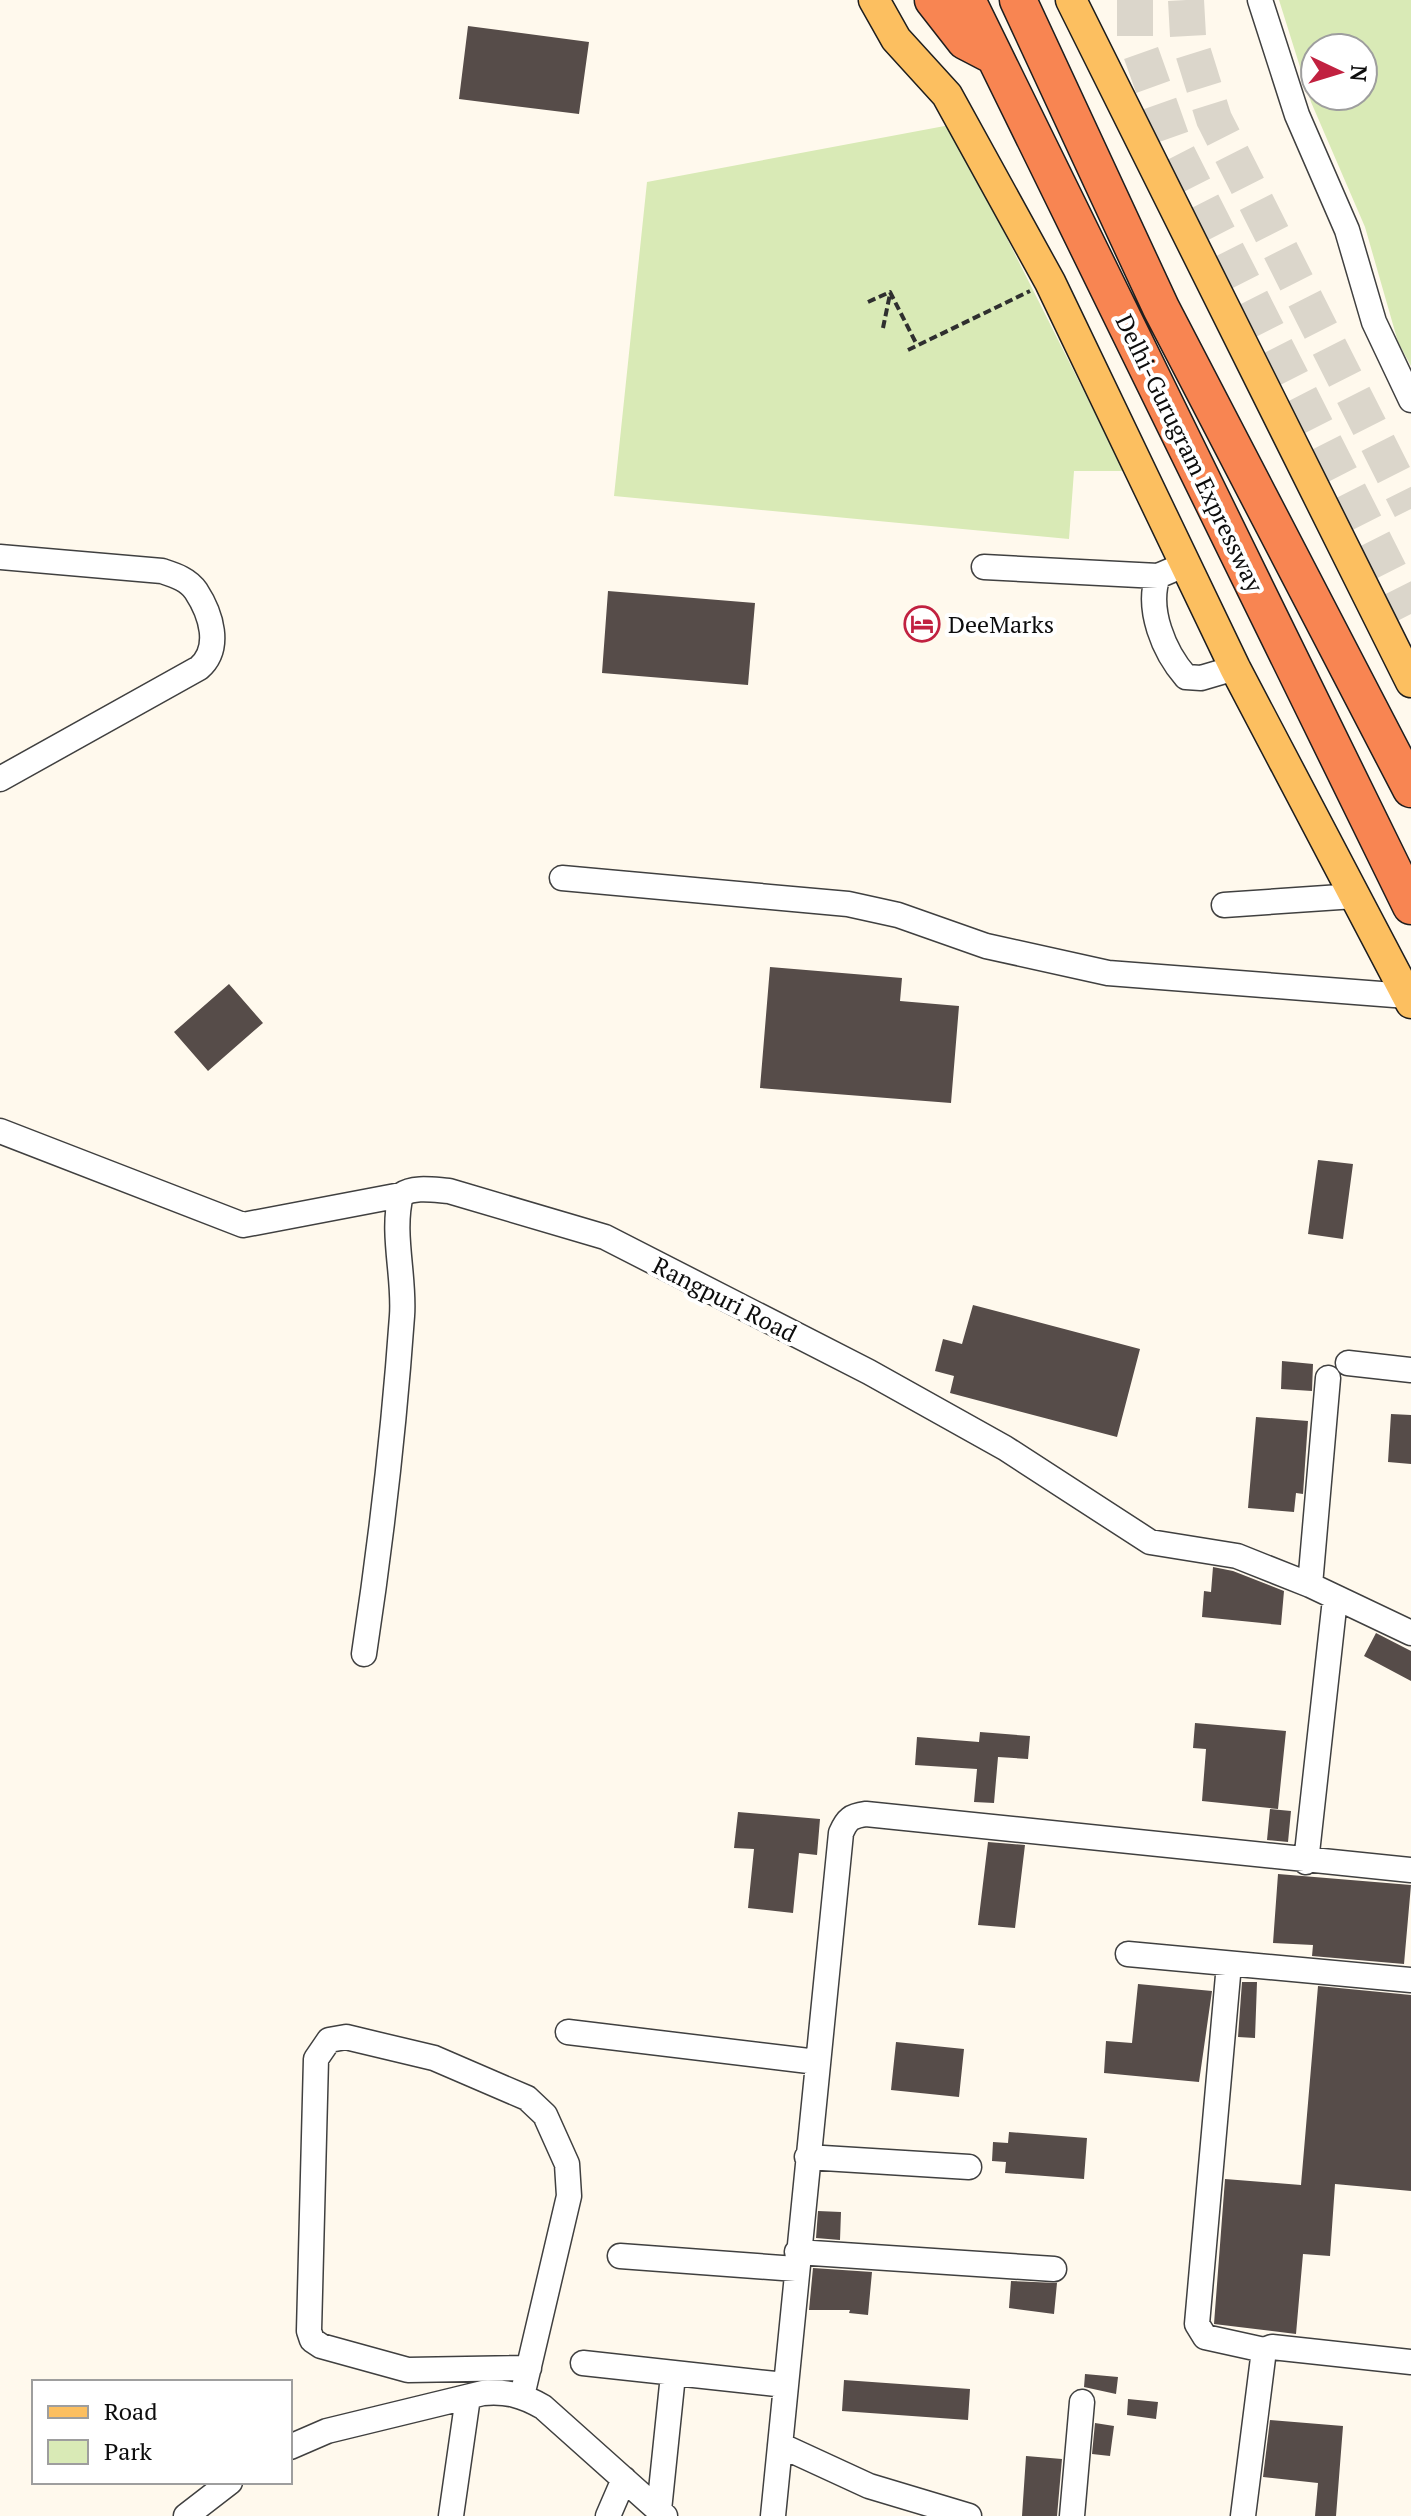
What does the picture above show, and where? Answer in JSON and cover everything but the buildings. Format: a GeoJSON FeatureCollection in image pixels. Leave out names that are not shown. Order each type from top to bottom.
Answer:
{"type":"FeatureCollection","features":[{"type":"Feature","properties":{"kind":"highway"},"geometry":{"type":"LineString","coordinates":[[933,0],[965,41],[995,56]]}},
{"type":"Feature","properties":{"kind":"highway","name":"Delhi-Gurugram Expressway"},"geometry":{"type":"LineString","coordinates":[[967,0],[1411,906]]}},
{"type":"Feature","properties":{"kind":"highway","name":"Delhi-Gurugram Expressway"},"geometry":{"type":"LineString","coordinates":[[1018,0],[1161,308],[1411,789]]}},
{"type":"Feature","properties":{"kind":"main road"},"geometry":{"type":"LineString","coordinates":[[874,0],[896,39],[947,95],[1050,282],[1235,668],[1409,999]]}},
{"type":"Feature","properties":{"kind":"main road"},"geometry":{"type":"LineString","coordinates":[[1071,0],[1411,682]]}},
{"type":"Feature","properties":{"kind":"street"},"geometry":{"type":"LineString","coordinates":[[1260,0],[1291,101],[1347,230],[1374,322],[1411,400]]}},
{"type":"Feature","properties":{"kind":"street"},"geometry":{"type":"LineString","coordinates":[[0,557],[162,571],[179,577],[196,591],[214,639],[212,653],[199,668],[0,779]]}},
{"type":"Feature","properties":{"kind":"street"},"geometry":{"type":"LineString","coordinates":[[984,567],[1158,576],[1186,564]]}},
{"type":"Feature","properties":{"kind":"street"},"geometry":{"type":"LineString","coordinates":[[1158,576],[1153,589],[1155,611],[1166,649],[1176,667],[1186,677],[1201,678],[1235,668]]}},
{"type":"Feature","properties":{"kind":"street"},"geometry":{"type":"LineString","coordinates":[[562,878],[827,901],[870,908],[986,946],[1108,973],[1409,999]]}},
{"type":"Feature","properties":{"kind":"street"},"geometry":{"type":"LineString","coordinates":[[1224,905],[1355,896]]}},
{"type":"Feature","properties":{"kind":"street","name":"Rangpuri Road"},"geometry":{"type":"LineString","coordinates":[[0,1131],[243,1225],[401,1195],[408,1190],[449,1191],[605,1237],[910,1395],[1005,1448],[1150,1542],[1237,1556],[1310,1585],[1411,1633]]}},
{"type":"Feature","properties":{"kind":"street"},"geometry":{"type":"LineString","coordinates":[[364,1654],[381,1535],[402,1315],[398,1218],[401,1195]]}},
{"type":"Feature","properties":{"kind":"street"},"geometry":{"type":"LineString","coordinates":[[1310,1585],[1338,1371],[1411,1370]]}},
{"type":"Feature","properties":{"kind":"street"},"geometry":{"type":"LineString","coordinates":[[1306,1862],[1335,1599]]}},
{"type":"Feature","properties":{"kind":"street"},"geometry":{"type":"LineString","coordinates":[[773,2516],[796,2260],[841,1833],[852,1816],[880,1815],[1306,1862],[1411,1870]]}},
{"type":"Feature","properties":{"kind":"street"},"geometry":{"type":"LineString","coordinates":[[1128,1954],[1411,1980]]}},
{"type":"Feature","properties":{"kind":"street"},"geometry":{"type":"LineString","coordinates":[[1229,1964],[1197,2324],[1205,2337],[1264,2350],[1272,2347],[1411,2362]]}},
{"type":"Feature","properties":{"kind":"street"},"geometry":{"type":"LineString","coordinates":[[568,2032],[817,2062]]}},
{"type":"Feature","properties":{"kind":"street"},"geometry":{"type":"LineString","coordinates":[[522,2396],[529,2368],[570,2179],[545,2115],[527,2098],[434,2058],[346,2037],[329,2040],[316,2059],[309,2331],[312,2340],[321,2346],[408,2370],[529,2368]]}},
{"type":"Feature","properties":{"kind":"street"},"geometry":{"type":"LineString","coordinates":[[807,2157],[969,2167]]}},
{"type":"Feature","properties":{"kind":"street"},"geometry":{"type":"LineString","coordinates":[[620,2256],[1054,2269]]}},
{"type":"Feature","properties":{"kind":"street"},"geometry":{"type":"LineString","coordinates":[[1243,2516],[1264,2350]]}},
{"type":"Feature","properties":{"kind":"street"},"geometry":{"type":"LineString","coordinates":[[583,2363],[785,2385]]}},
{"type":"Feature","properties":{"kind":"street"},"geometry":{"type":"LineString","coordinates":[[662,2513],[673,2375]]}},
{"type":"Feature","properties":{"kind":"street"},"geometry":{"type":"LineString","coordinates":[[292,2446],[327,2431],[468,2397],[504,2392],[522,2396],[543,2407],[662,2513]]}},
{"type":"Feature","properties":{"kind":"street"},"geometry":{"type":"LineString","coordinates":[[451,2516],[468,2397]]}},
{"type":"Feature","properties":{"kind":"street"},"geometry":{"type":"LineString","coordinates":[[1072,2516],[1082,2402]]}},
{"type":"Feature","properties":{"kind":"street"},"geometry":{"type":"LineString","coordinates":[[780,2445],[869,2486],[969,2516]]}},
{"type":"Feature","properties":{"kind":"street"},"geometry":{"type":"LineString","coordinates":[[608,2516],[624,2479]]}},
{"type":"Feature","properties":{"kind":"street"},"geometry":{"type":"LineString","coordinates":[[186,2516],[227,2484]]}},
{"type":"Feature","properties":{"kind":"path"},"geometry":{"type":"LineString","coordinates":[[908,350],[1050,282]]}},
{"type":"Feature","properties":{"kind":"path"},"geometry":{"type":"LineString","coordinates":[[890,292],[917,345]]}},
{"type":"Feature","properties":{"kind":"path"},"geometry":{"type":"LineString","coordinates":[[868,302],[890,292]]}},
{"type":"Feature","properties":{"kind":"path"},"geometry":{"type":"LineString","coordinates":[[883,328],[890,292]]}},
{"type":"Feature","properties":{"kind":"green space"},"geometry":{"type":"Polygon","coordinates":[[[1279,0],[1411,0],[1411,366],[1398,342],[1365,227],[1315,112],[1379,112],[1379,32],[1299,32],[1299,64],[1279,0]]]}},
{"type":"Feature","properties":{"kind":"green space"},"geometry":{"type":"Polygon","coordinates":[[[950,125],[1124,471],[1074,471],[1069,539],[614,496],[647,182],[950,125]]]}},
{"type":"Feature","properties":{"kind":"tunnel"},"geometry":{"type":"LineString","coordinates":[[1135,0],[1135,36],[1176,151],[1411,614]]}},
{"type":"Feature","properties":{"kind":"tunnel"},"geometry":{"type":"LineString","coordinates":[[1186,0],[1188,36],[1214,119],[1411,509]]}},
{"type":"Feature","properties":{"kind":"place","name":"DeeMarks"},"geometry":{"type":"Point","coordinates":[922,624]}}]}
